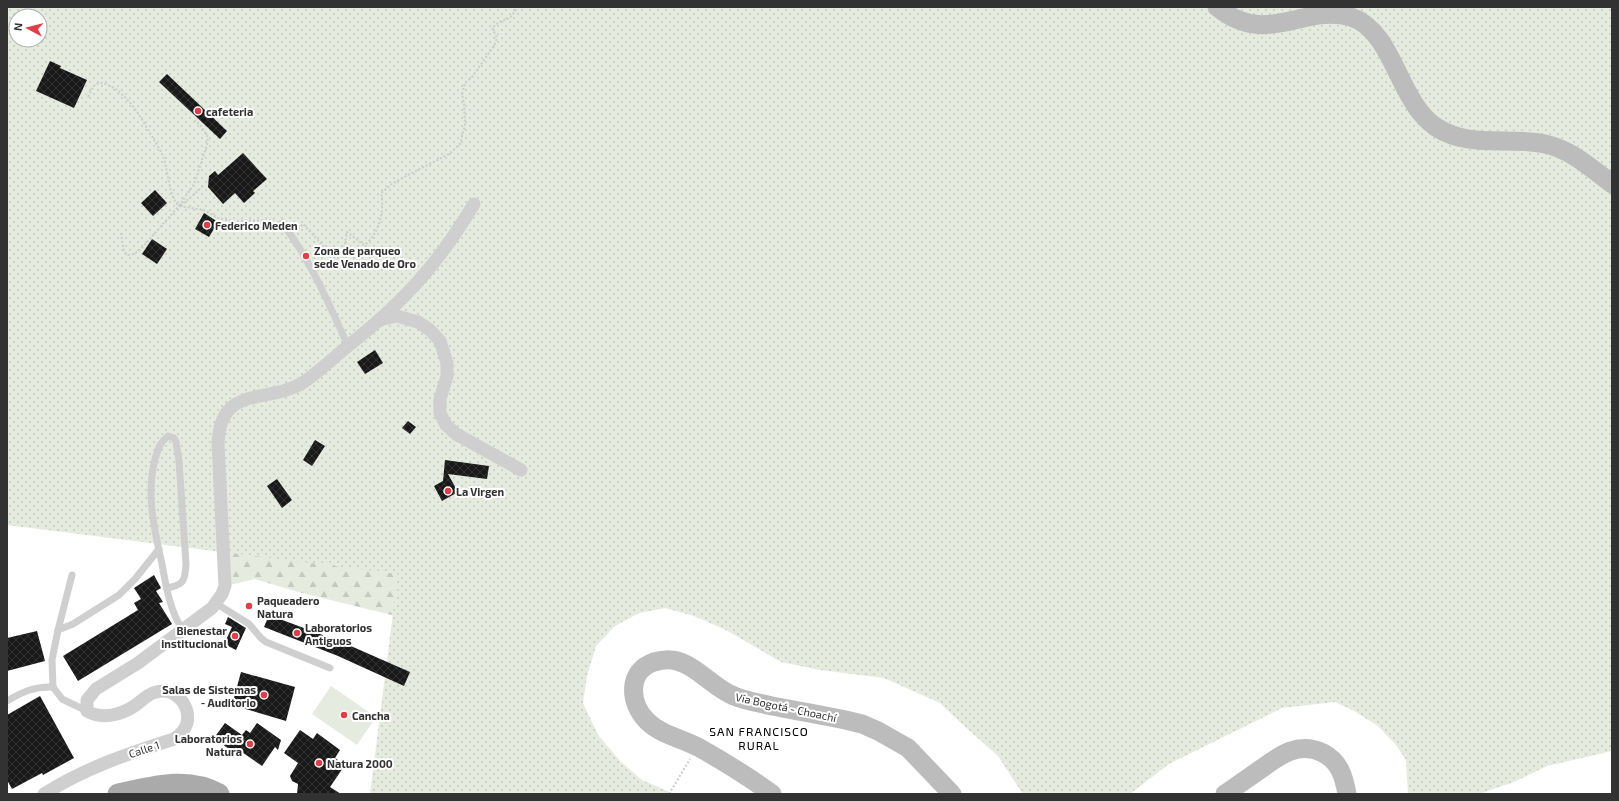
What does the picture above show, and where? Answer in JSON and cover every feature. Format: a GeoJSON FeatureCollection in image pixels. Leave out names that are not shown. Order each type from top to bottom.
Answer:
{"type":"FeatureCollection","features":[{"type":"Feature","properties":{"kind":"main road"},"geometry":{"type":"LineString","coordinates":[[1217,7],[1248,23],[1262,25],[1279,24],[1326,15],[1350,17],[1361,21],[1373,31],[1387,51],[1410,97],[1418,109],[1435,126],[1454,136],[1466,139],[1532,142],[1561,149],[1576,156],[1612,184]]}},
{"type":"Feature","properties":{"kind":"main road","name":"Vía Bogotá - Choachí"},"geometry":{"type":"LineString","coordinates":[[772,794],[697,746],[659,730],[647,721],[634,701],[633,692],[640,671],[648,664],[664,659],[678,661],[694,669],[721,690],[741,699],[862,724],[888,736],[908,748],[952,794]]}},
{"type":"Feature","properties":{"kind":"main road"},"geometry":{"type":"LineString","coordinates":[[1225,794],[1279,756],[1299,748],[1314,750],[1333,760],[1342,772],[1347,794]]}},
{"type":"Feature","properties":{"kind":"main road"},"geometry":{"type":"LineString","coordinates":[[118,794],[169,784],[202,786],[219,794]]}},
{"type":"Feature","properties":{"kind":"street"},"geometry":{"type":"LineString","coordinates":[[87,712],[87,700],[96,689],[138,663],[217,604],[225,586],[218,461],[218,433],[222,418],[235,404],[244,400],[288,389],[303,382],[331,361],[379,320],[428,271],[455,234],[474,204]]}},
{"type":"Feature","properties":{"kind":"street"},"geometry":{"type":"LineString","coordinates":[[379,320],[397,316],[418,322],[430,330],[440,341],[447,363],[447,376],[440,398],[440,413],[446,425],[456,434],[521,470]]}},
{"type":"Feature","properties":{"kind":"street","name":"Calle 1"},"geometry":{"type":"LineString","coordinates":[[44,794],[86,770],[107,761],[174,739],[183,731],[188,718],[185,706],[180,698],[173,693],[165,691],[152,693],[130,708],[108,716],[94,716],[87,712]]}},
{"type":"Feature","properties":{"kind":"lane"},"geometry":{"type":"LineString","coordinates":[[282,223],[292,235],[304,255],[348,346]]}},
{"type":"Feature","properties":{"kind":"lane"},"geometry":{"type":"LineString","coordinates":[[167,588],[182,583],[185,577],[186,564],[178,455],[174,438],[168,436],[162,440],[158,448],[152,469],[151,510],[155,538],[167,588],[179,625],[183,630]]}},
{"type":"Feature","properties":{"kind":"lane"},"geometry":{"type":"LineString","coordinates":[[58,630],[65,629],[119,595],[135,579],[158,549]]}},
{"type":"Feature","properties":{"kind":"lane"},"geometry":{"type":"LineString","coordinates":[[72,575],[52,660],[53,687],[62,698],[87,712]]}},
{"type":"Feature","properties":{"kind":"lane"},"geometry":{"type":"LineString","coordinates":[[217,604],[250,624],[266,642],[330,668]]}},
{"type":"Feature","properties":{"kind":"lane"},"geometry":{"type":"LineString","coordinates":[[7,702],[20,693],[35,688],[53,687]]}},
{"type":"Feature","properties":{"kind":"path"},"geometry":{"type":"LineString","coordinates":[[292,235],[303,224],[341,265],[347,232],[364,245],[371,241],[382,216],[381,193],[392,184],[449,154],[460,144],[465,125],[464,102],[462,94],[465,83],[472,77],[494,46],[497,38],[492,28],[499,22],[510,18],[518,7]]}},
{"type":"Feature","properties":{"kind":"path"},"geometry":{"type":"LineString","coordinates":[[88,97],[94,85],[102,82],[115,88],[138,111],[163,155],[172,194],[175,203],[179,206],[204,210],[218,218],[227,220],[276,219],[282,223]]}},
{"type":"Feature","properties":{"kind":"path"},"geometry":{"type":"LineString","coordinates":[[121,233],[124,252],[128,255],[134,254],[141,249],[179,206],[194,184],[207,145],[208,137],[195,120]]}},
{"type":"Feature","properties":{"kind":"path"},"geometry":{"type":"LineString","coordinates":[[179,206],[203,186]]}},
{"type":"Feature","properties":{"kind":"path"},"geometry":{"type":"LineString","coordinates":[[669,794],[697,746]]}},
{"type":"Feature","properties":{"kind":"green space"},"geometry":{"type":"Polygon","coordinates":[[[7,7],[1612,7],[1612,751],[1547,766],[1514,782],[1479,794],[1408,794],[1406,760],[1396,745],[1378,726],[1354,711],[1335,702],[1282,708],[1169,764],[1130,794],[1023,794],[998,756],[940,703],[884,678],[820,670],[781,662],[726,630],[694,616],[665,608],[639,613],[615,626],[596,646],[587,676],[583,703],[598,735],[621,762],[642,780],[674,794],[370,794],[398,574],[7,525],[7,7]]]}},
{"type":"Feature","properties":{"kind":"green space"},"geometry":{"type":"Polygon","coordinates":[[[227,530],[390,534],[416,621],[298,592],[255,579],[230,585],[227,530]]]}},
{"type":"Feature","properties":{"kind":"green space","name":"Cancha"},"geometry":{"type":"Polygon","coordinates":[[[331,686],[376,717],[357,745],[312,714],[331,686]]]}},
{"type":"Feature","properties":{"kind":"building"},"geometry":{"type":"Polygon","coordinates":[[[50,61],[61,66],[60,68],[87,80],[74,108],[36,91],[50,61]]]}},
{"type":"Feature","properties":{"kind":"building"},"geometry":{"type":"Polygon","coordinates":[[[167,74],[227,131],[220,139],[159,82],[167,74]]]}},
{"type":"Feature","properties":{"kind":"building"},"geometry":{"type":"Polygon","coordinates":[[[243,153],[267,179],[253,191],[255,193],[244,203],[235,193],[223,204],[208,187],[209,176],[215,171],[218,175],[243,153]]]}},
{"type":"Feature","properties":{"kind":"building"},"geometry":{"type":"Polygon","coordinates":[[[155,190],[167,203],[153,216],[141,203],[155,190]]]}},
{"type":"Feature","properties":{"kind":"building"},"geometry":{"type":"Polygon","coordinates":[[[204,213],[218,222],[209,237],[195,229],[204,213]]]}},
{"type":"Feature","properties":{"kind":"building"},"geometry":{"type":"Polygon","coordinates":[[[152,239],[167,249],[157,264],[142,254],[152,239]]]}},
{"type":"Feature","properties":{"kind":"building"},"geometry":{"type":"Polygon","coordinates":[[[375,350],[383,363],[365,374],[357,362],[375,350]]]}},
{"type":"Feature","properties":{"kind":"building"},"geometry":{"type":"Polygon","coordinates":[[[408,421],[416,427],[410,434],[402,428],[408,421]]]}},
{"type":"Feature","properties":{"kind":"building"},"geometry":{"type":"Polygon","coordinates":[[[315,440],[325,446],[312,466],[303,460],[315,440]]]}},
{"type":"Feature","properties":{"kind":"building"},"geometry":{"type":"Polygon","coordinates":[[[445,460],[489,466],[487,479],[448,474],[458,492],[442,501],[434,486],[443,481],[445,460]]]}},
{"type":"Feature","properties":{"kind":"building"},"geometry":{"type":"Polygon","coordinates":[[[277,479],[292,500],[282,508],[267,486],[277,479]]]}},
{"type":"Feature","properties":{"kind":"building"},"geometry":{"type":"Polygon","coordinates":[[[154,575],[161,588],[156,591],[163,602],[159,603],[172,624],[78,681],[63,656],[138,610],[134,603],[141,599],[134,588],[154,575]]]}},
{"type":"Feature","properties":{"kind":"building"},"geometry":{"type":"Polygon","coordinates":[[[269,615],[344,643],[410,672],[404,686],[338,656],[264,627],[269,615]]]}},
{"type":"Feature","properties":{"kind":"building","name":"Bienestar institucional"},"geometry":{"type":"Polygon","coordinates":[[[228,617],[246,628],[236,650],[224,644],[232,627],[225,624],[228,617]]]}},
{"type":"Feature","properties":{"kind":"building"},"geometry":{"type":"Polygon","coordinates":[[[37,631],[45,661],[7,671],[7,638],[37,631]]]}},
{"type":"Feature","properties":{"kind":"building","name":"Salas de Sistemas - Auditorio"},"geometry":{"type":"Polygon","coordinates":[[[241,672],[295,687],[286,721],[232,705],[241,672]]]}},
{"type":"Feature","properties":{"kind":"building"},"geometry":{"type":"Polygon","coordinates":[[[40,696],[74,758],[43,775],[42,773],[12,789],[7,780],[7,715],[40,696]]]}},
{"type":"Feature","properties":{"kind":"building","name":"Laboratorios Natura"},"geometry":{"type":"Polygon","coordinates":[[[225,723],[242,735],[246,730],[250,733],[257,723],[281,740],[278,750],[275,747],[262,766],[236,748],[233,752],[214,738],[225,723]]]}},
{"type":"Feature","properties":{"kind":"building","name":"Natura 2000"},"geometry":{"type":"Polygon","coordinates":[[[300,730],[313,739],[317,733],[340,750],[335,758],[345,765],[330,787],[341,794],[297,794],[298,784],[292,781],[290,776],[298,763],[284,753],[300,730]]]}},
{"type":"Feature","properties":{"kind":"place","name":"cafeteria"},"geometry":{"type":"Point","coordinates":[198,111]}},
{"type":"Feature","properties":{"kind":"place","name":"Federico Meden"},"geometry":{"type":"Point","coordinates":[207,225]}},
{"type":"Feature","properties":{"kind":"place","name":"Zona de parqueo sede Venado de Oro"},"geometry":{"type":"Point","coordinates":[306,256]}},
{"type":"Feature","properties":{"kind":"place","name":"La Virgen"},"geometry":{"type":"Point","coordinates":[448,491]}},
{"type":"Feature","properties":{"kind":"place","name":"Paqueadero Natura"},"geometry":{"type":"Point","coordinates":[249,606]}},
{"type":"Feature","properties":{"kind":"place","name":"Laboratorios Antiguos"},"geometry":{"type":"Point","coordinates":[297,633]}},
{"type":"Feature","properties":{"kind":"place","name":"Bienestar institucional"},"geometry":{"type":"Point","coordinates":[235,636]}},
{"type":"Feature","properties":{"kind":"place","name":"Salas de Sistemas - Auditorio"},"geometry":{"type":"Point","coordinates":[264,695]}},
{"type":"Feature","properties":{"kind":"place","name":"Cancha"},"geometry":{"type":"Point","coordinates":[344,715]}},
{"type":"Feature","properties":{"kind":"place","name":"Laboratorios Natura"},"geometry":{"type":"Point","coordinates":[250,744]}},
{"type":"Feature","properties":{"kind":"place","name":"Natura 2000"},"geometry":{"type":"Point","coordinates":[319,763]}},
{"type":"Feature","properties":{"kind":"district","name":"SAN FRANCISCO RURAL"},"geometry":{"type":"Point","coordinates":[759,738]}}]}
